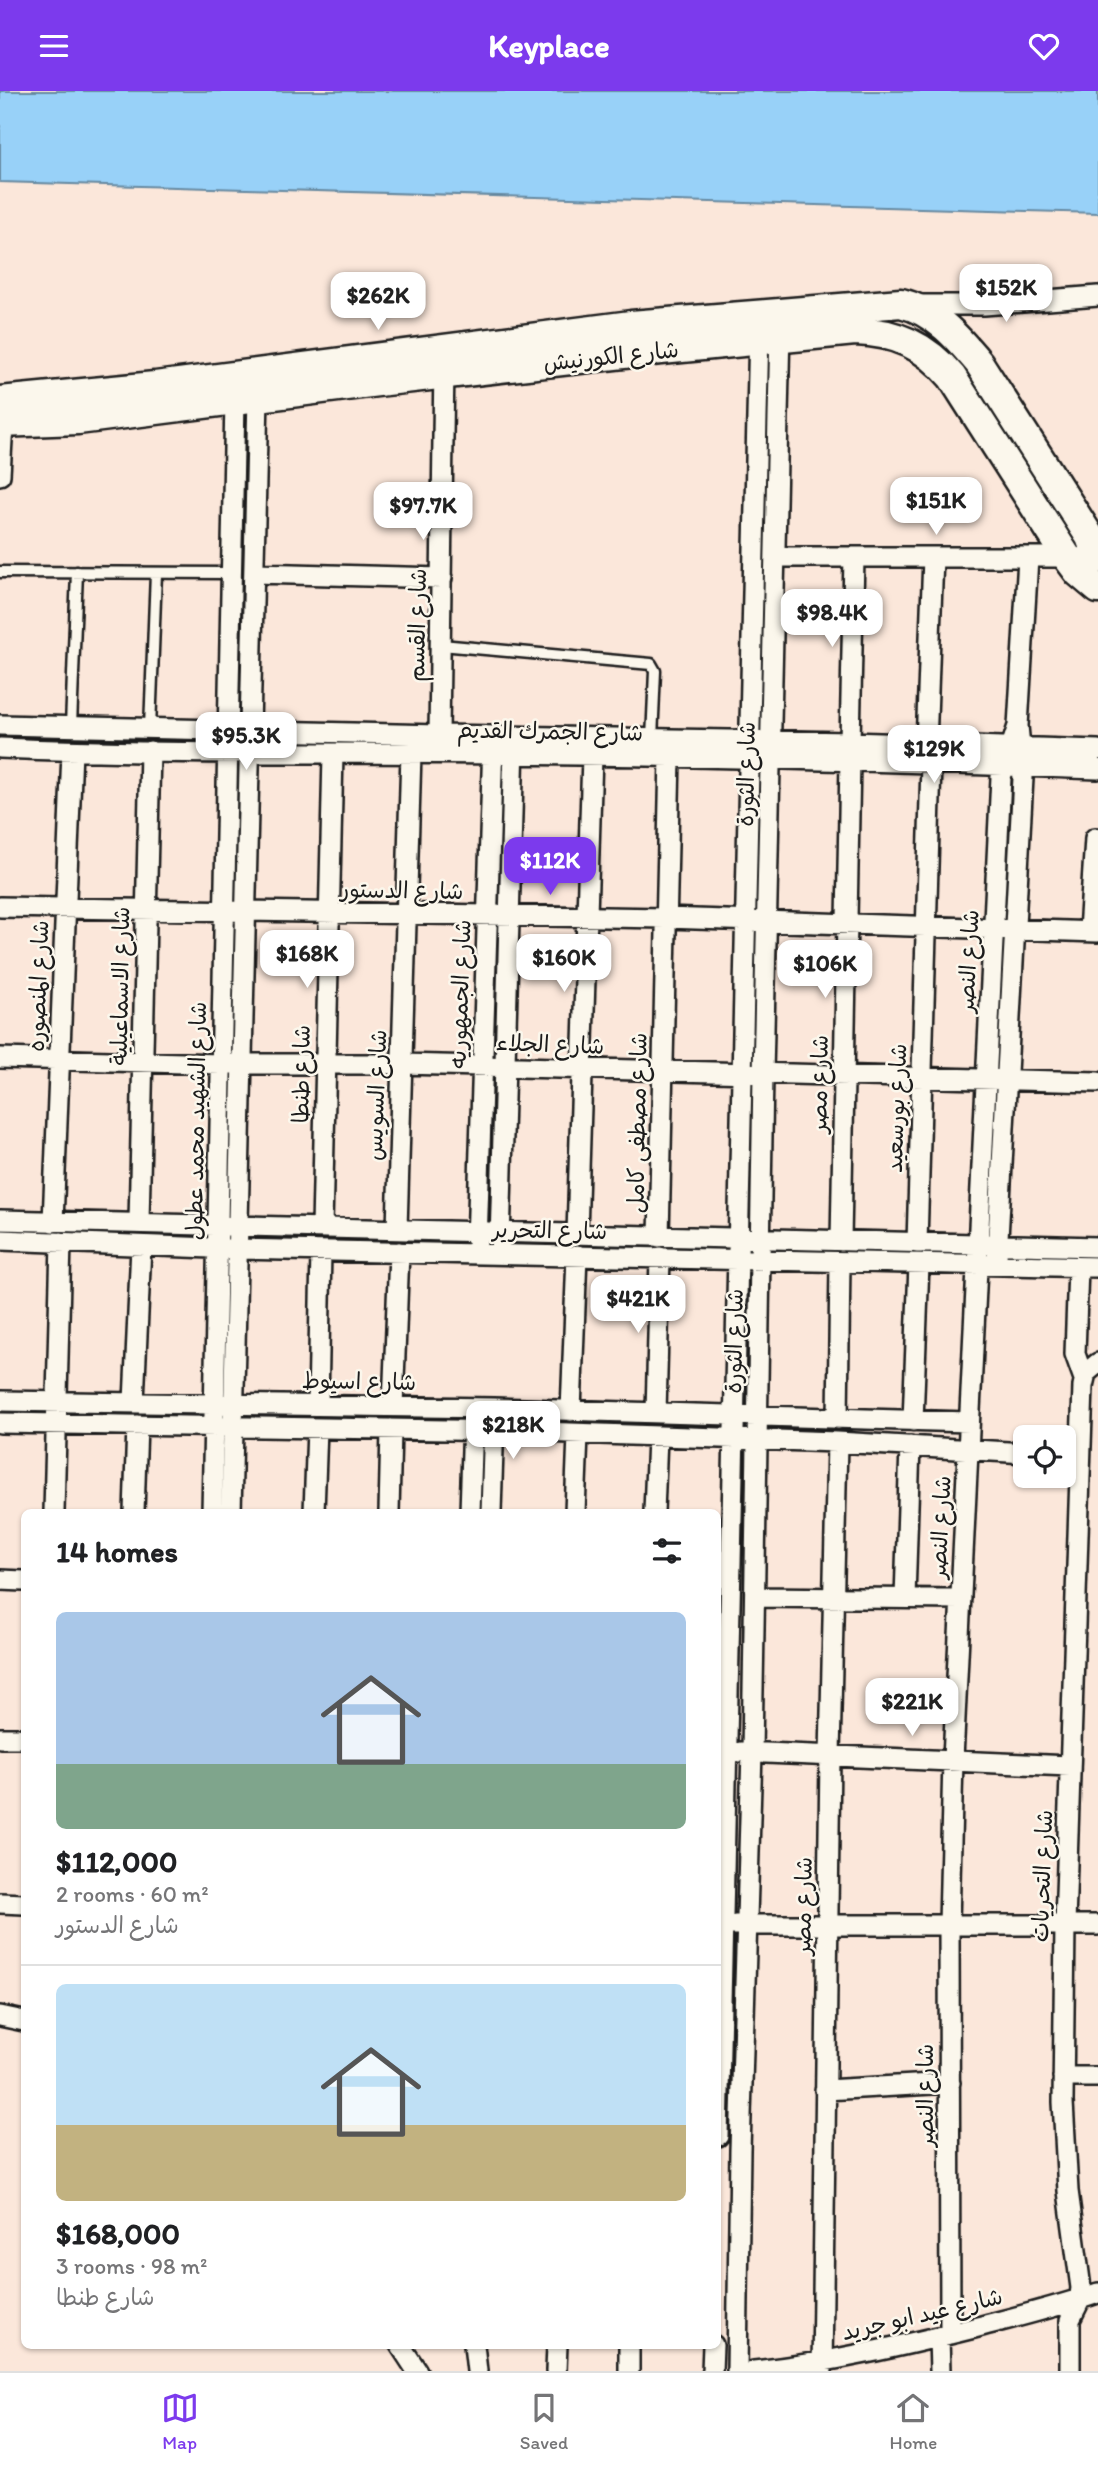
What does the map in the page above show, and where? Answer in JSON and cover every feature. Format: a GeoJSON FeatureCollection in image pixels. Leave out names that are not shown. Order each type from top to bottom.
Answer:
{"type":"FeatureCollection","features":[{"type":"Feature","properties":{"kind":"main road","name":"شارع الكورنيش"},"geometry":{"type":"LineString","coordinates":[[2,412],[78,420],[246,386],[444,361],[769,326],[891,302],[912,305],[930,314],[951,332],[979,363],[1090,537],[1098,558]]}},
{"type":"Feature","properties":{"kind":"main road","name":"شارع الكورنيش"},"geometry":{"type":"LineString","coordinates":[[769,326],[871,331],[901,338],[927,352],[952,377],[1067,557],[1079,573],[1098,589]]}},
{"type":"Feature","properties":{"kind":"street","name":"شارع الكورنيش"},"geometry":{"type":"LineString","coordinates":[[912,305],[984,305],[1098,296]]}},
{"type":"Feature","properties":{"kind":"street","name":"شارع الثورة"},"geometry":{"type":"LineString","coordinates":[[737,2371],[775,557],[769,326]]}},
{"type":"Feature","properties":{"kind":"street","name":"شارع الثورة"},"geometry":{"type":"LineString","coordinates":[[721,1954],[724,1924],[724,1596],[734,1439],[740,1239],[749,750],[769,326]]}},
{"type":"Feature","properties":{"kind":"street","name":"شارع القسم"},"geometry":{"type":"LineString","coordinates":[[439,735],[444,361]]}},
{"type":"Feature","properties":{"kind":"street","name":"شارع الشهيد محمد عطول"},"geometry":{"type":"LineString","coordinates":[[232,1509],[224,1427],[218,1225],[232,573],[246,386]]}},
{"type":"Feature","properties":{"kind":"street","name":"شارع الشهيد محمد عطول"},"geometry":{"type":"LineString","coordinates":[[224,1403],[238,1249],[255,573],[246,386]]}},
{"type":"Feature","properties":{"kind":"street"},"geometry":{"type":"LineString","coordinates":[[0,475],[2,412]]}},
{"type":"Feature","properties":{"kind":"street"},"geometry":{"type":"LineString","coordinates":[[775,557],[1098,558]]}},
{"type":"Feature","properties":{"kind":"street","name":"شارع مصر"},"geometry":{"type":"LineString","coordinates":[[841,1241],[854,557]]}},
{"type":"Feature","properties":{"kind":"street"},"geometry":{"type":"LineString","coordinates":[[926,745],[933,557]]}},
{"type":"Feature","properties":{"kind":"street","name":"شارع النصر"},"geometry":{"type":"LineString","coordinates":[[997,1265],[988,1245],[997,1079],[1015,929],[1014,757],[1028,558]]}},
{"type":"Feature","properties":{"kind":"street"},"geometry":{"type":"LineString","coordinates":[[255,573],[442,577]]}},
{"type":"Feature","properties":{"kind":"street","name":"شارع الجمرك القديم"},"geometry":{"type":"LineString","coordinates":[[0,725],[439,735],[493,745]]}},
{"type":"Feature","properties":{"kind":"street","name":"شارع الجمرك القديم"},"geometry":{"type":"LineString","coordinates":[[0,748],[72,751],[411,753],[493,745],[652,739],[749,750]]}},
{"type":"Feature","properties":{"kind":"street","name":"شارع الجمهوريه"},"geometry":{"type":"LineString","coordinates":[[477,1253],[493,745]]}},
{"type":"Feature","properties":{"kind":"street","name":"شارع الجمرك القديم"},"geometry":{"type":"LineString","coordinates":[[514,745],[592,756],[670,757],[749,750],[850,751],[926,745],[1098,769]]}},
{"type":"Feature","properties":{"kind":"street","name":"شارع الجمهوريه"},"geometry":{"type":"LineString","coordinates":[[500,1253],[514,745]]}},
{"type":"Feature","properties":{"kind":"street","name":"شارع الجمرك القديم"},"geometry":{"type":"LineString","coordinates":[[850,751],[930,764],[1098,750]]}},
{"type":"Feature","properties":{"kind":"street","name":"شارع المنصوره"},"geometry":{"type":"LineString","coordinates":[[53,1222],[72,751]]}},
{"type":"Feature","properties":{"kind":"street","name":"شارع الاسماعيلية"},"geometry":{"type":"LineString","coordinates":[[139,1222],[150,751]]}},
{"type":"Feature","properties":{"kind":"street","name":"شارع السويس"},"geometry":{"type":"LineString","coordinates":[[397,1229],[411,753]]}},
{"type":"Feature","properties":{"kind":"street","name":"شارع طنطا"},"geometry":{"type":"LineString","coordinates":[[322,1227],[333,754]]}},
{"type":"Feature","properties":{"kind":"street"},"geometry":{"type":"LineString","coordinates":[[577,1234],[592,756]]}},
{"type":"Feature","properties":{"kind":"street","name":"شارع مصطفى كامل"},"geometry":{"type":"LineString","coordinates":[[659,1237],[670,757]]}},
{"type":"Feature","properties":{"kind":"street","name":"شارع النصر"},"geometry":{"type":"LineString","coordinates":[[997,1079],[994,929],[1000,777],[1014,757]]}},
{"type":"Feature","properties":{"kind":"street","name":"شارع بورسعيد"},"geometry":{"type":"LineString","coordinates":[[917,1243],[930,764]]}},
{"type":"Feature","properties":{"kind":"street"},"geometry":{"type":"LineString","coordinates":[[1094,932],[1095,838]]}},
{"type":"Feature","properties":{"kind":"street","name":"شارع الدستور"},"geometry":{"type":"LineString","coordinates":[[0,907],[847,922],[1094,932]]}},
{"type":"Feature","properties":{"kind":"street","name":"شارع الجلاء"},"geometry":{"type":"LineString","coordinates":[[0,1059],[221,1064],[402,1064],[1098,1082]]}},
{"type":"Feature","properties":{"kind":"street","name":"شارع التحرير"},"geometry":{"type":"LineString","coordinates":[[0,1220],[1098,1247]]}},
{"type":"Feature","properties":{"kind":"street","name":"شارع التحرير"},"geometry":{"type":"LineString","coordinates":[[0,1240],[218,1249],[1098,1267]]}},
{"type":"Feature","properties":{"kind":"street"},"geometry":{"type":"LineString","coordinates":[[54,1509],[61,1242]]}},
{"type":"Feature","properties":{"kind":"street","name":"شارع النصر"},"geometry":{"type":"LineString","coordinates":[[940,2371],[945,2335],[953,1759],[976,1265],[988,1245]]}},
{"type":"Feature","properties":{"kind":"street"},"geometry":{"type":"LineString","coordinates":[[134,1402],[141,1246]]}},
{"type":"Feature","properties":{"kind":"street"},"geometry":{"type":"LineString","coordinates":[[318,1405],[321,1251]]}},
{"type":"Feature","properties":{"kind":"street"},"geometry":{"type":"LineString","coordinates":[[393,1406],[399,1252]]}},
{"type":"Feature","properties":{"kind":"street"},"geometry":{"type":"LineString","coordinates":[[571,1411],[577,1255]]}},
{"type":"Feature","properties":{"kind":"street"},"geometry":{"type":"LineString","coordinates":[[656,1413],[660,1257]]}},
{"type":"Feature","properties":{"kind":"street"},"geometry":{"type":"LineString","coordinates":[[838,1419],[840,1262]]}},
{"type":"Feature","properties":{"kind":"street"},"geometry":{"type":"LineString","coordinates":[[914,1420],[919,1264]]}},
{"type":"Feature","properties":{"kind":"street","name":"شارع التحريات"},"geometry":{"type":"LineString","coordinates":[[1076,1431],[1084,1379],[1075,1354],[1078,1267]]}},
{"type":"Feature","properties":{"kind":"street"},"geometry":{"type":"LineString","coordinates":[[1084,1379],[1091,1367],[1098,1363]]}},
{"type":"Feature","properties":{"kind":"street","name":"شارع اسيوط"},"geometry":{"type":"LineString","coordinates":[[0,1401],[494,1408],[969,1422]]}},
{"type":"Feature","properties":{"kind":"street"},"geometry":{"type":"LineString","coordinates":[[470,1509],[473,1408]]}},
{"type":"Feature","properties":{"kind":"street"},"geometry":{"type":"LineString","coordinates":[[491,1509],[494,1408]]}},
{"type":"Feature","properties":{"kind":"street","name":"شارع اسيوط"},"geometry":{"type":"LineString","coordinates":[[0,1423],[493,1431],[837,1442],[1013,1452]]}},
{"type":"Feature","properties":{"kind":"street"},"geometry":{"type":"LineString","coordinates":[[134,1509],[137,1425]]}},
{"type":"Feature","properties":{"kind":"street","name":"شارع الشهيد محمد عطول"},"geometry":{"type":"LineString","coordinates":[[212,1509],[224,1427]]}},
{"type":"Feature","properties":{"kind":"street"},"geometry":{"type":"LineString","coordinates":[[314,1509],[317,1428]]}},
{"type":"Feature","properties":{"kind":"street"},"geometry":{"type":"LineString","coordinates":[[389,1509],[391,1429]]}},
{"type":"Feature","properties":{"kind":"street"},"geometry":{"type":"LineString","coordinates":[[575,1509],[578,1434]]}},
{"type":"Feature","properties":{"kind":"street"},"geometry":{"type":"LineString","coordinates":[[654,1509],[657,1437]]}},
{"type":"Feature","properties":{"kind":"street","name":"شارع مصر"},"geometry":{"type":"LineString","coordinates":[[822,2366],[837,1442]]}},
{"type":"Feature","properties":{"kind":"street"},"geometry":{"type":"LineString","coordinates":[[905,1598],[910,1446]]}},
{"type":"Feature","properties":{"kind":"street","name":"شارع التحريات"},"geometry":{"type":"LineString","coordinates":[[1070,2371],[1070,2320],[1089,2296],[1081,2288],[1072,2229],[1065,2147],[1063,2077],[1070,1766],[1072,1488]]}},
{"type":"Feature","properties":{"kind":"street"},"geometry":{"type":"LineString","coordinates":[[0,1580],[21,1581]]}},
{"type":"Feature","properties":{"kind":"street"},"geometry":{"type":"LineString","coordinates":[[755,1597],[961,1599]]}},
{"type":"Feature","properties":{"kind":"street"},"geometry":{"type":"LineString","coordinates":[[0,1738],[21,1738]]}},
{"type":"Feature","properties":{"kind":"street"},"geometry":{"type":"LineString","coordinates":[[723,1752],[953,1759],[1070,1766]]}},
{"type":"Feature","properties":{"kind":"street"},"geometry":{"type":"LineString","coordinates":[[0,1903],[21,1904]]}},
{"type":"Feature","properties":{"kind":"street"},"geometry":{"type":"LineString","coordinates":[[724,1924],[1098,1925]]}},
{"type":"Feature","properties":{"kind":"street"},"geometry":{"type":"LineString","coordinates":[[0,2016],[21,2020]]}},
{"type":"Feature","properties":{"kind":"street"},"geometry":{"type":"LineString","coordinates":[[1063,2077],[1098,2077]]}},
{"type":"Feature","properties":{"kind":"street"},"geometry":{"type":"LineString","coordinates":[[825,2089],[950,2083]]}},
{"type":"Feature","properties":{"kind":"street","name":"شارع عيد ابو جريد"},"geometry":{"type":"LineString","coordinates":[[754,2371],[822,2366],[1089,2296]]}},
{"type":"Feature","properties":{"kind":"street"},"geometry":{"type":"LineString","coordinates":[[403,2349],[417,2371]]}},
{"type":"Feature","properties":{"kind":"street"},"geometry":{"type":"LineString","coordinates":[[474,2349],[477,2371]]}},
{"type":"Feature","properties":{"kind":"street"},"geometry":{"type":"LineString","coordinates":[[556,2371],[557,2349]]}},
{"type":"Feature","properties":{"kind":"street"},"geometry":{"type":"LineString","coordinates":[[629,2349],[629,2371]]}},
{"type":"Feature","properties":{"kind":"street"},"geometry":{"type":"LineString","coordinates":[[712,2371],[713,2349]]}},
{"type":"Feature","properties":{"kind":"lane"},"geometry":{"type":"LineString","coordinates":[[0,572],[232,573]]}},
{"type":"Feature","properties":{"kind":"lane"},"geometry":{"type":"LineString","coordinates":[[71,726],[77,572]]}},
{"type":"Feature","properties":{"kind":"lane"},"geometry":{"type":"LineString","coordinates":[[150,728],[156,573]]}},
{"type":"Feature","properties":{"kind":"lane"},"geometry":{"type":"LineString","coordinates":[[441,645],[650,664],[655,671],[652,739]]}},
{"type":"Feature","properties":{"kind":"water"},"geometry":{"type":"Polygon","coordinates":[[[0,91],[1098,91],[1098,213],[0,182],[0,91]]]}}]}
